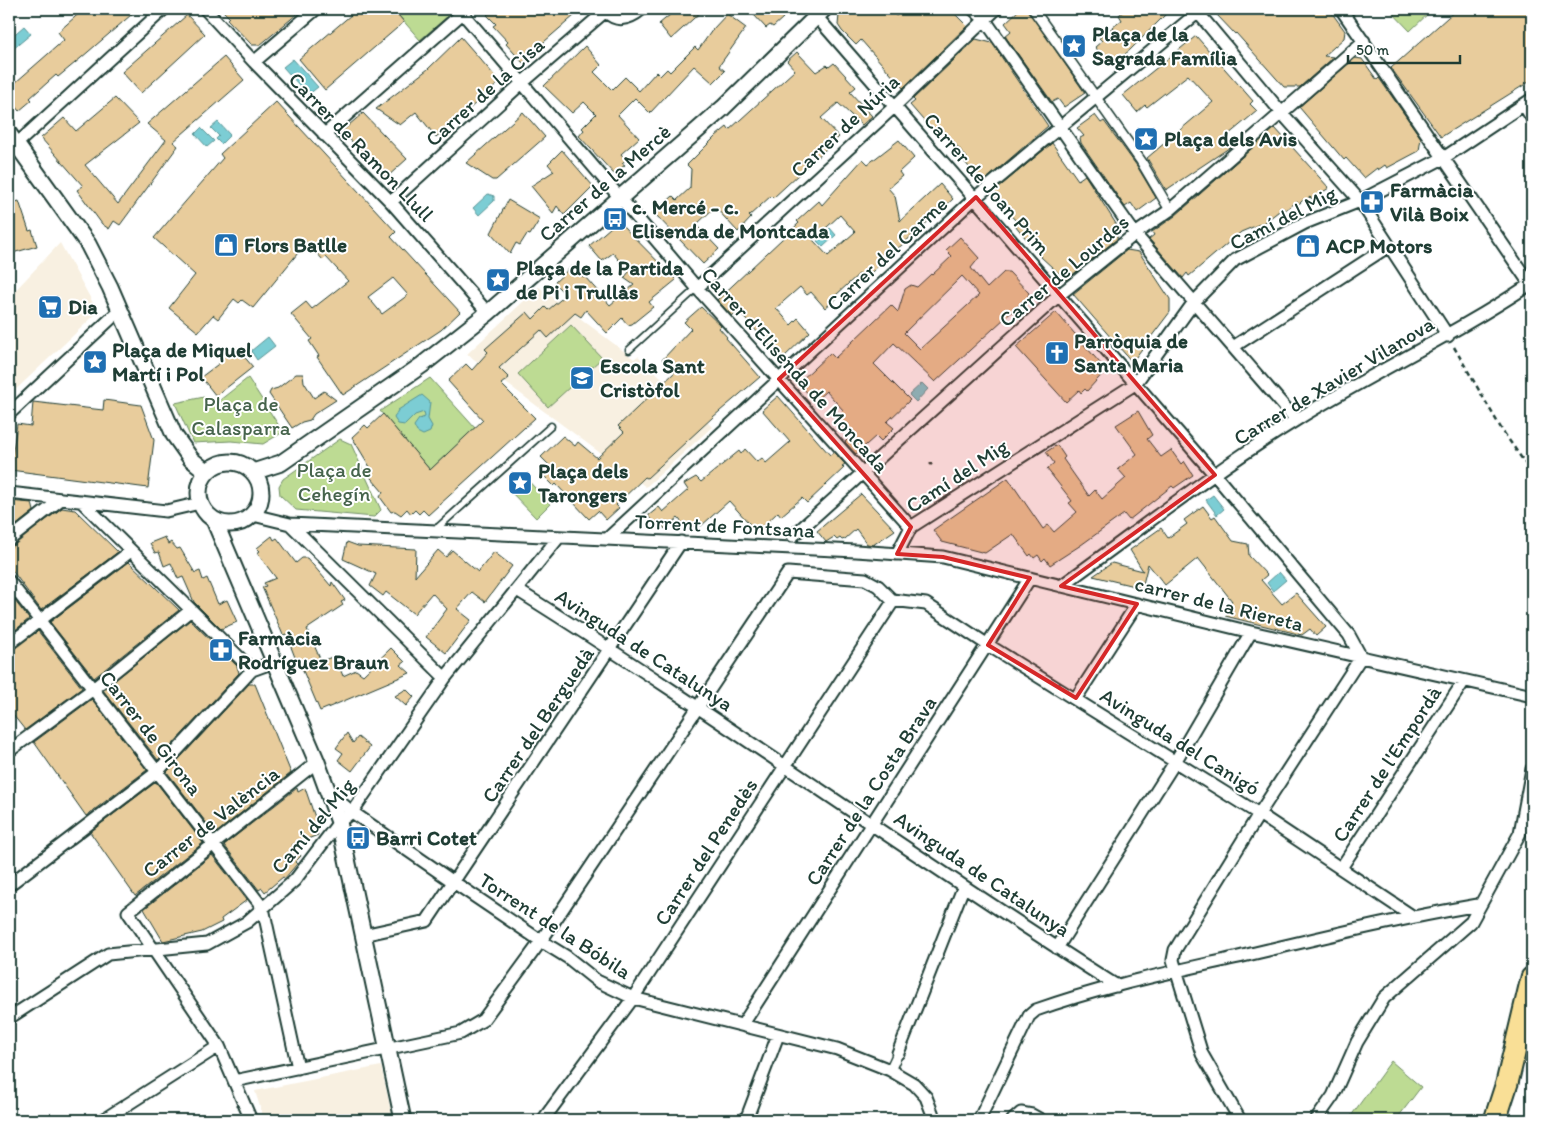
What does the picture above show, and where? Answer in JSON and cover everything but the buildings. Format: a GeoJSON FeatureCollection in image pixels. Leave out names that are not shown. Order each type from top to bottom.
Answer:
{"type":"FeatureCollection","features":[{"type":"Feature","properties":{"kind":"highway"},"geometry":{"type":"LineString","coordinates":[[1495,1120],[1507,1083],[1532,978]]}},
{"type":"Feature","properties":{"kind":"street"},"geometry":{"type":"LineString","coordinates":[[164,9],[12,142],[88,244],[120,310],[174,435],[191,459],[207,472]]}},
{"type":"Feature","properties":{"kind":"street","name":"Carrer de Ramon Llull"},"geometry":{"type":"LineString","coordinates":[[205,9],[324,135],[391,202],[488,313]]}},
{"type":"Feature","properties":{"kind":"street"},"geometry":{"type":"LineString","coordinates":[[254,62],[316,9]]}},
{"type":"Feature","properties":{"kind":"street","name":"Carrer de la Cisa"},"geometry":{"type":"LineString","coordinates":[[391,202],[522,82],[607,10],[611,17],[624,19],[634,16],[642,9]]}},
{"type":"Feature","properties":{"kind":"street"},"geometry":{"type":"LineString","coordinates":[[974,9],[985,20],[1135,234],[1296,420]]}},
{"type":"Feature","properties":{"kind":"street","name":"Carrer de Núria"},"geometry":{"type":"LineString","coordinates":[[697,288],[895,106],[996,9]]}},
{"type":"Feature","properties":{"kind":"street"},"geometry":{"type":"LineString","coordinates":[[1033,9],[1141,161],[1170,210]]}},
{"type":"Feature","properties":{"kind":"street"},"geometry":{"type":"LineString","coordinates":[[1341,9],[1531,284]]}},
{"type":"Feature","properties":{"kind":"street"},"geometry":{"type":"LineString","coordinates":[[324,135],[463,10]]}},
{"type":"Feature","properties":{"kind":"street","name":"Carrer d'Elisenda de Moncada"},"geometry":{"type":"LineString","coordinates":[[463,10],[620,199],[697,288],[861,473],[911,526]]}},
{"type":"Feature","properties":{"kind":"street"},"geometry":{"type":"LineString","coordinates":[[1198,10],[1281,112],[1360,201],[1448,336]]}},
{"type":"Feature","properties":{"kind":"street","name":"Carrer del Carme"},"geometry":{"type":"LineString","coordinates":[[608,539],[976,197],[1198,10]]}},
{"type":"Feature","properties":{"kind":"street","name":"Carrer de Joan Prim"},"geometry":{"type":"LineString","coordinates":[[817,11],[895,106],[976,197],[1058,296],[1215,475],[1349,635],[1361,657]]}},
{"type":"Feature","properties":{"kind":"street","name":"Carrer de la Mercè"},"geometry":{"type":"LineString","coordinates":[[253,472],[272,467],[285,460],[422,365],[488,313],[723,108],[817,11]]}},
{"type":"Feature","properties":{"kind":"street","name":"Carrer de Lourdes"},"geometry":{"type":"LineString","coordinates":[[793,536],[1058,296],[1135,234],[1170,210],[1364,41]]}},
{"type":"Feature","properties":{"kind":"street"},"geometry":{"type":"LineString","coordinates":[[1528,102],[1532,118]]}},
{"type":"Feature","properties":{"kind":"street","name":"Camí del Mig"},"geometry":{"type":"LineString","coordinates":[[897,554],[911,526],[1135,384],[1194,302],[1235,260],[1305,223],[1360,201],[1445,157],[1528,102]]}},
{"type":"Feature","properties":{"kind":"street"},"geometry":{"type":"LineString","coordinates":[[1233,347],[1389,246]]}},
{"type":"Feature","properties":{"kind":"street","name":"Carrer de Xavier Vilanova"},"geometry":{"type":"LineString","coordinates":[[1062,586],[1215,475],[1296,420],[1448,336],[1531,284]]}},
{"type":"Feature","properties":{"kind":"street"},"geometry":{"type":"LineString","coordinates":[[9,414],[120,310]]}},
{"type":"Feature","properties":{"kind":"street"},"geometry":{"type":"LineString","coordinates":[[214,520],[224,524],[234,524],[252,515],[259,506],[261,486],[253,472],[236,462],[225,462],[207,472],[200,482],[200,503],[214,520],[231,557],[317,762],[339,822],[403,1120]]}},
{"type":"Feature","properties":{"kind":"street"},"geometry":{"type":"LineString","coordinates":[[9,493],[166,511],[200,503]]}},
{"type":"Feature","properties":{"kind":"street"},"geometry":{"type":"LineString","coordinates":[[9,540],[60,500]]}},
{"type":"Feature","properties":{"kind":"street"},"geometry":{"type":"LineString","coordinates":[[81,501],[252,670]]}},
{"type":"Feature","properties":{"kind":"street","name":"Torrent de Fontsana"},"geometry":{"type":"LineString","coordinates":[[252,515],[290,524],[897,554]]}},
{"type":"Feature","properties":{"kind":"street"},"geometry":{"type":"LineString","coordinates":[[231,557],[234,524]]}},
{"type":"Feature","properties":{"kind":"street"},"geometry":{"type":"LineString","coordinates":[[290,524],[445,678]]}},
{"type":"Feature","properties":{"kind":"street","name":"Camí del Mig"},"geometry":{"type":"LineString","coordinates":[[9,1018],[108,954],[207,944],[248,922],[295,880],[339,822],[352,812],[445,678],[559,537]]}},
{"type":"Feature","properties":{"kind":"street","name":"Carrer del Berguedà"},"geometry":{"type":"LineString","coordinates":[[363,935],[427,922],[455,883],[681,542]]}},
{"type":"Feature","properties":{"kind":"street"},"geometry":{"type":"LineString","coordinates":[[9,644],[131,551]]}},
{"type":"Feature","properties":{"kind":"street","name":"carrer de la Riereta"},"geometry":{"type":"LineString","coordinates":[[897,554],[943,557],[1251,632],[1532,696]]}},
{"type":"Feature","properties":{"kind":"street"},"geometry":{"type":"LineString","coordinates":[[234,1081],[461,1033],[483,1020],[541,941],[788,573],[866,579],[894,600]]}},
{"type":"Feature","properties":{"kind":"street","name":"Carrer de la Costa Brava"},"geometry":{"type":"LineString","coordinates":[[743,1024],[1030,578]]}},
{"type":"Feature","properties":{"kind":"street","name":"Carrer de Girona"},"geometry":{"type":"LineString","coordinates":[[9,581],[263,908]]}},
{"type":"Feature","properties":{"kind":"street","name":"Avinguda de Catalunya"},"geometry":{"type":"LineString","coordinates":[[516,590],[611,649],[872,823],[963,888],[1117,986]]}},
{"type":"Feature","properties":{"kind":"street","name":"Avinguda del Canigó"},"geometry":{"type":"LineString","coordinates":[[894,600],[926,604],[988,645],[1076,698],[1259,814],[1412,916]]}},
{"type":"Feature","properties":{"kind":"street","name":"Carrer del Penedès"},"geometry":{"type":"LineString","coordinates":[[543,1120],[633,998],[894,600]]}},
{"type":"Feature","properties":{"kind":"street"},"geometry":{"type":"LineString","coordinates":[[1076,698],[1137,604]]}},
{"type":"Feature","properties":{"kind":"street"},"geometry":{"type":"LineString","coordinates":[[9,751],[93,689],[191,610]]}},
{"type":"Feature","properties":{"kind":"street"},"geometry":{"type":"LineString","coordinates":[[1058,948],[1175,762],[1251,632]]}},
{"type":"Feature","properties":{"kind":"street"},"geometry":{"type":"LineString","coordinates":[[1240,1120],[1202,1054],[1173,960],[1175,950],[1259,814],[1361,657]]}},
{"type":"Feature","properties":{"kind":"street"},"geometry":{"type":"LineString","coordinates":[[9,885],[157,772],[252,670],[274,662]]}},
{"type":"Feature","properties":{"kind":"street","name":"Carrer de l'Empordà"},"geometry":{"type":"LineString","coordinates":[[1341,868],[1464,681]]}},
{"type":"Feature","properties":{"kind":"street","name":"Carrer de València"},"geometry":{"type":"LineString","coordinates":[[151,950],[128,912],[317,762]]}},
{"type":"Feature","properties":{"kind":"street"},"geometry":{"type":"LineString","coordinates":[[1316,1120],[1333,1096],[1357,1042],[1384,998],[1470,922],[1520,833],[1532,769]]}},
{"type":"Feature","properties":{"kind":"street","name":"Torrent de la Bóbila"},"geometry":{"type":"LineString","coordinates":[[329,793],[352,812],[455,883],[541,941],[567,956],[597,981],[633,998],[837,1049],[890,1070],[914,1084],[926,1097],[935,1120]]}},
{"type":"Feature","properties":{"kind":"street"},"geometry":{"type":"LineString","coordinates":[[890,1070],[963,888]]}},
{"type":"Feature","properties":{"kind":"street"},"geometry":{"type":"LineString","coordinates":[[979,1120],[1029,1016],[1045,1007],[1177,971],[1412,916],[1478,905]]}},
{"type":"Feature","properties":{"kind":"street"},"geometry":{"type":"LineString","coordinates":[[263,908],[298,1068]]}},
{"type":"Feature","properties":{"kind":"street"},"geometry":{"type":"LineString","coordinates":[[151,950],[219,1046],[251,1120]]}},
{"type":"Feature","properties":{"kind":"street"},"geometry":{"type":"LineString","coordinates":[[746,1120],[778,1035]]}},
{"type":"Feature","properties":{"kind":"street"},"geometry":{"type":"LineString","coordinates":[[103,1120],[219,1046]]}},
{"type":"Feature","properties":{"kind":"street"},"geometry":{"type":"LineString","coordinates":[[1017,1117],[1032,1115],[1041,1120]]}},
{"type":"Feature","properties":{"kind":"lane","name":"Carrer de Núria"},"geometry":{"type":"LineString","coordinates":[[629,350],[697,288]]}},
{"type":"Feature","properties":{"kind":"lane"},"geometry":{"type":"LineString","coordinates":[[434,531],[551,426]]}},
{"type":"Feature","properties":{"kind":"path"},"geometry":{"type":"LineString","coordinates":[[1448,336],[1502,430],[1532,473]]}},
{"type":"Feature","properties":{"kind":"highlighted area"},"geometry":{"type":"Polygon","coordinates":[[[976,197],[1215,475],[1061,586],[1137,604],[1076,698],[988,645],[1030,578],[943,557],[897,554],[911,527],[779,379],[976,197]]]}},
{"type":"Feature","properties":{"kind":"shaded area"},"geometry":{"type":"Polygon","coordinates":[[[60,243],[98,312],[9,396],[9,297],[60,243]]]}},
{"type":"Feature","properties":{"kind":"shaded area","name":"Escola Sant Cristòfol"},"geometry":{"type":"Polygon","coordinates":[[[539,287],[634,359],[638,356],[684,398],[712,427],[646,487],[467,354],[539,287]]]}},
{"type":"Feature","properties":{"kind":"shaded area"},"geometry":{"type":"Polygon","coordinates":[[[381,1066],[393,1120],[264,1120],[255,1091],[381,1066]]]}},
{"type":"Feature","properties":{"kind":"green space"},"geometry":{"type":"Polygon","coordinates":[[[393,9],[444,9],[449,15],[420,40],[393,9]]]}},
{"type":"Feature","properties":{"kind":"green space"},"geometry":{"type":"Polygon","coordinates":[[[1389,9],[1433,9],[1410,31],[1389,9]]]}},
{"type":"Feature","properties":{"kind":"green space"},"geometry":{"type":"Polygon","coordinates":[[[571,325],[602,358],[548,407],[518,374],[571,325]]]}},
{"type":"Feature","properties":{"kind":"green space","name":"Plaça de Calasparra"},"geometry":{"type":"Polygon","coordinates":[[[248,378],[283,432],[263,444],[231,441],[193,443],[175,403],[204,397],[211,407],[248,378]]]}},
{"type":"Feature","properties":{"kind":"green space"},"geometry":{"type":"Polygon","coordinates":[[[430,378],[475,428],[430,470],[380,411],[430,378]]]}},
{"type":"Feature","properties":{"kind":"green space","name":"Plaça de Cehegín"},"geometry":{"type":"Polygon","coordinates":[[[340,439],[351,444],[381,510],[374,517],[296,510],[280,495],[279,486],[283,479],[340,439]]]}},
{"type":"Feature","properties":{"kind":"green space"},"geometry":{"type":"Polygon","coordinates":[[[522,474],[550,504],[536,518],[507,488],[522,474]]]}},
{"type":"Feature","properties":{"kind":"green space"},"geometry":{"type":"Polygon","coordinates":[[[1391,1061],[1421,1087],[1396,1120],[1348,1120],[1391,1061]]]}},
{"type":"Feature","properties":{"kind":"water"},"geometry":{"type":"Polygon","coordinates":[[[24,26],[31,34],[13,49],[9,44],[9,39],[24,26]]]}},
{"type":"Feature","properties":{"kind":"water"},"geometry":{"type":"Polygon","coordinates":[[[293,59],[318,87],[308,95],[283,67],[293,59]]]}},
{"type":"Feature","properties":{"kind":"water"},"geometry":{"type":"Polygon","coordinates":[[[218,122],[230,135],[221,144],[216,139],[219,136],[211,128],[218,122]]]}},
{"type":"Feature","properties":{"kind":"water"},"geometry":{"type":"Polygon","coordinates":[[[201,128],[214,141],[207,147],[195,134],[201,128]]]}},
{"type":"Feature","properties":{"kind":"water"},"geometry":{"type":"Polygon","coordinates":[[[488,194],[494,196],[494,201],[479,215],[473,208],[488,194]]]}},
{"type":"Feature","properties":{"kind":"water"},"geometry":{"type":"Polygon","coordinates":[[[830,228],[836,235],[823,247],[817,241],[830,228]]]}},
{"type":"Feature","properties":{"kind":"water"},"geometry":{"type":"Polygon","coordinates":[[[268,337],[275,346],[257,360],[251,351],[268,337]]]}},
{"type":"Feature","properties":{"kind":"water"},"geometry":{"type":"Polygon","coordinates":[[[922,383],[928,389],[916,402],[909,395],[922,383]]]}},
{"type":"Feature","properties":{"kind":"water"},"geometry":{"type":"Polygon","coordinates":[[[422,395],[430,402],[428,419],[432,426],[430,432],[423,435],[417,432],[414,426],[419,419],[425,417],[424,412],[415,415],[405,425],[398,424],[394,418],[398,410],[422,395]]]}},
{"type":"Feature","properties":{"kind":"water"},"geometry":{"type":"Polygon","coordinates":[[[1213,495],[1224,509],[1217,515],[1206,500],[1213,495]]]}},
{"type":"Feature","properties":{"kind":"water"},"geometry":{"type":"Polygon","coordinates":[[[1279,572],[1286,580],[1273,591],[1267,583],[1279,572]]]}},
{"type":"Feature","properties":{"kind":"place","name":"Plaça de la Sagrada Família"},"geometry":{"type":"Point","coordinates":[1074,46]}},
{"type":"Feature","properties":{"kind":"place","name":"Plaça dels Avis"},"geometry":{"type":"Point","coordinates":[1146,139]}},
{"type":"Feature","properties":{"kind":"place","name":"Farmàcia Vilà Boix"},"geometry":{"type":"Point","coordinates":[1372,202]}},
{"type":"Feature","properties":{"kind":"place","name":"c. Mercé - c. Elisenda de Montcada"},"geometry":{"type":"Point","coordinates":[615,219]}},
{"type":"Feature","properties":{"kind":"place","name":"Flors Batlle"},"geometry":{"type":"Point","coordinates":[226,245]}},
{"type":"Feature","properties":{"kind":"place","name":"ACP Motors"},"geometry":{"type":"Point","coordinates":[1308,246]}},
{"type":"Feature","properties":{"kind":"place","name":"Plaça de la Partida de Pi i Trullàs"},"geometry":{"type":"Point","coordinates":[498,280]}},
{"type":"Feature","properties":{"kind":"place","name":"Dia"},"geometry":{"type":"Point","coordinates":[50,307]}},
{"type":"Feature","properties":{"kind":"place","name":"Parròquia de Santa Maria"},"geometry":{"type":"Point","coordinates":[1057,353]}},
{"type":"Feature","properties":{"kind":"place","name":"Plaça de Miquel Martí i Pol"},"geometry":{"type":"Point","coordinates":[95,362]}},
{"type":"Feature","properties":{"kind":"place","name":"Escola Sant Cristòfol"},"geometry":{"type":"Point","coordinates":[582,378]}},
{"type":"Feature","properties":{"kind":"place","name":"Plaça dels Tarongers"},"geometry":{"type":"Point","coordinates":[520,483]}},
{"type":"Feature","properties":{"kind":"place","name":"Farmàcia Rodríguez Braun"},"geometry":{"type":"Point","coordinates":[221,650]}},
{"type":"Feature","properties":{"kind":"place","name":"Barri Cotet"},"geometry":{"type":"Point","coordinates":[358,838]}}]}
